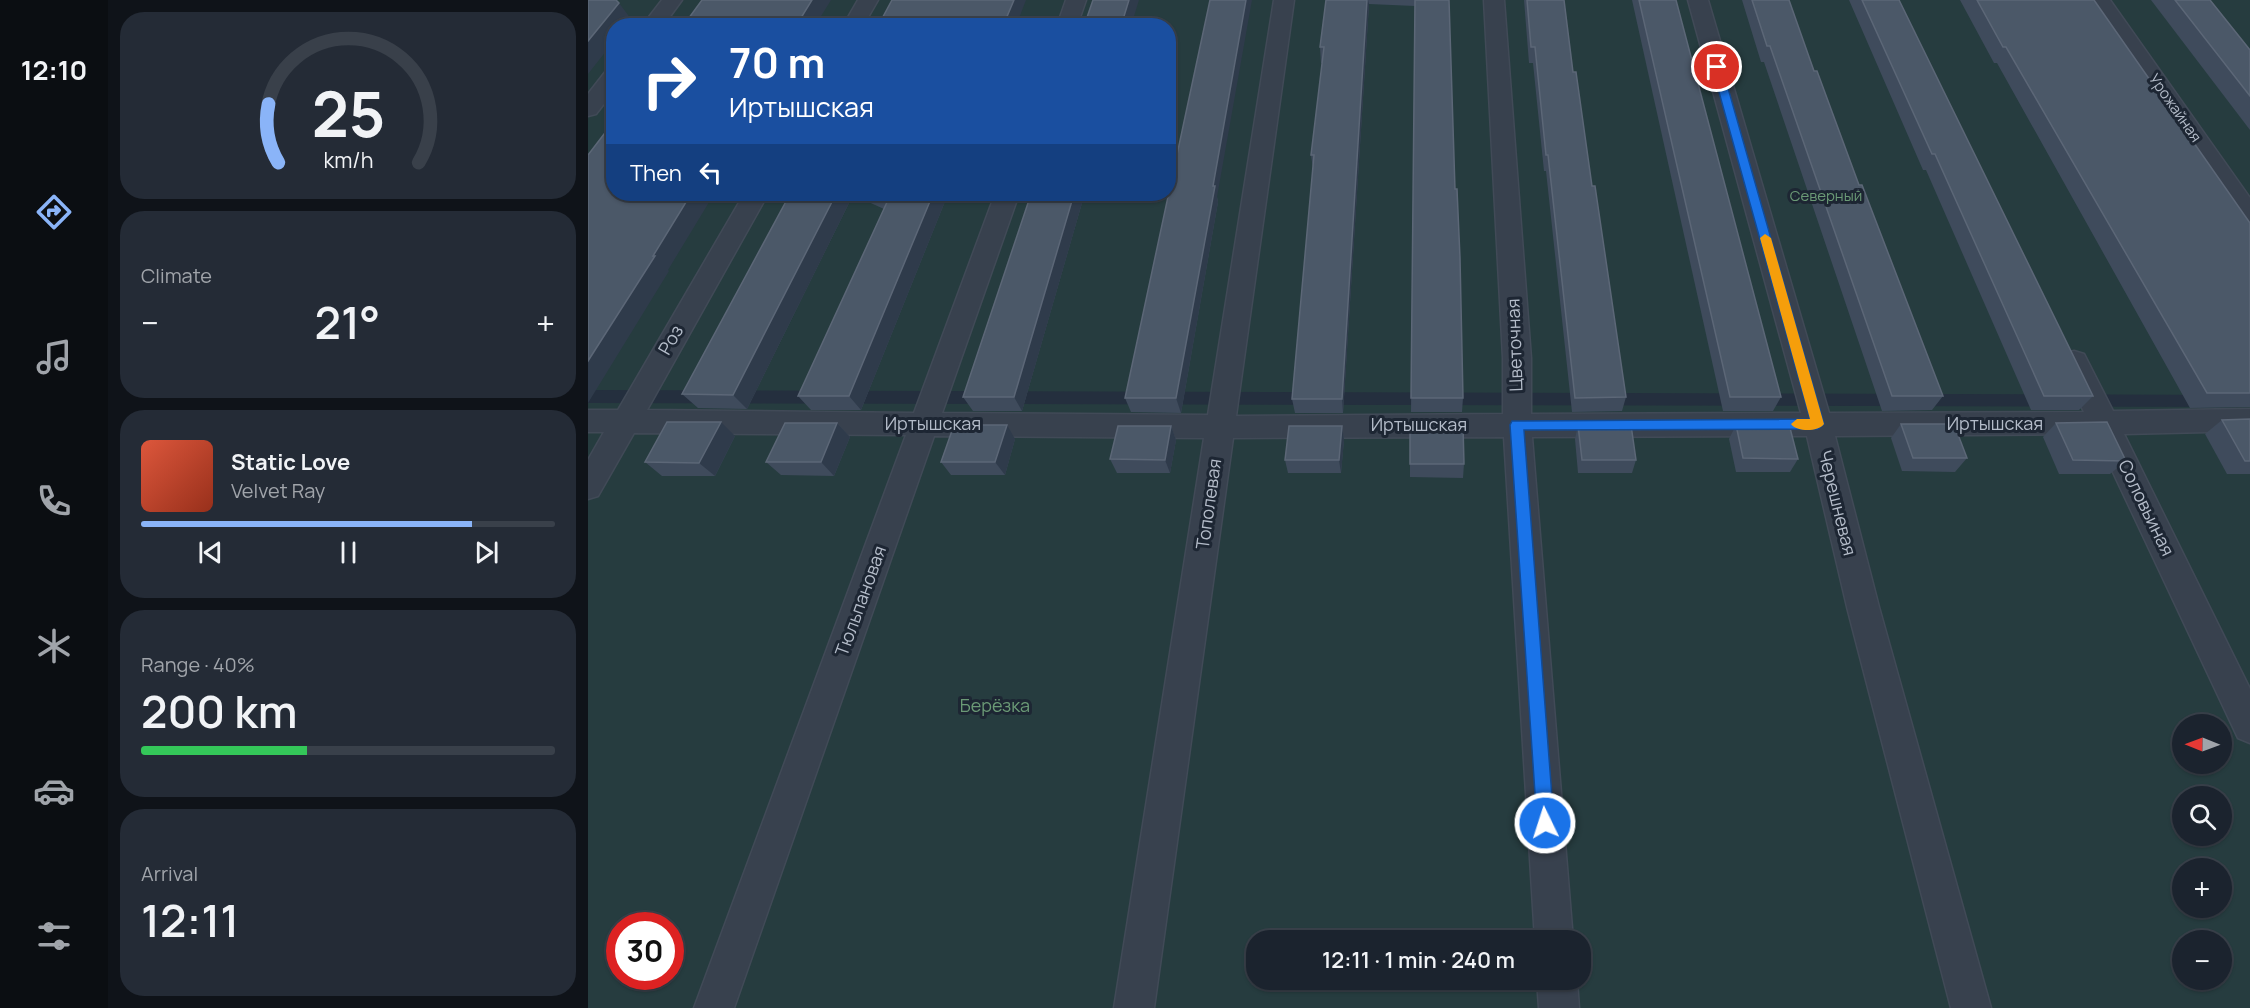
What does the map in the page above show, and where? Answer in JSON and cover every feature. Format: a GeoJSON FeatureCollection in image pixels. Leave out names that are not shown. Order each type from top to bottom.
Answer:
{"type":"FeatureCollection","features":[{"type":"Feature","properties":{"kind":"street"},"geometry":{"type":"LineString","coordinates":[[658,18],[672,0]]}},
{"type":"Feature","properties":{"kind":"street"},"geometry":{"type":"LineString","coordinates":[[858,18],[868,0]]}},
{"type":"Feature","properties":{"kind":"street"},"geometry":{"type":"LineString","coordinates":[[1070,18],[1076,0]]}},
{"type":"Feature","properties":{"kind":"street","name":"Тополевая"},"geometry":{"type":"LineString","coordinates":[[1134,1008],[1284,0]]}},
{"type":"Feature","properties":{"kind":"street","name":"Цветочная"},"geometry":{"type":"LineString","coordinates":[[1494,0],[1517,358],[1517,425],[1553,930]]}},
{"type":"Feature","properties":{"kind":"street","name":"Черешневая"},"geometry":{"type":"LineString","coordinates":[[1698,0],[1818,424],[1863,607],[1971,1008]]}},
{"type":"Feature","properties":{"kind":"street","name":"Урожайная"},"geometry":{"type":"LineString","coordinates":[[2100,0],[2250,216]]}},
{"type":"Feature","properties":{"kind":"street"},"geometry":{"type":"LineString","coordinates":[[588,109],[606,86]]}},
{"type":"Feature","properties":{"kind":"street","name":"Роз"},"geometry":{"type":"LineString","coordinates":[[588,487],[752,201]]}},
{"type":"Feature","properties":{"kind":"street","name":"Тюльпановая"},"geometry":{"type":"LineString","coordinates":[[714,1008],[1005,201]]}},
{"type":"Feature","properties":{"kind":"street","name":"Соловьиная"},"geometry":{"type":"LineString","coordinates":[[2065,343],[2250,726]]}},
{"type":"Feature","properties":{"kind":"street","name":"Иртышская"},"geometry":{"type":"LineString","coordinates":[[588,421],[1220,427],[2105,423],[2250,420]]}},
{"type":"Feature","properties":{"kind":"street"},"geometry":{"type":"LineString","coordinates":[[1558,990],[1559,1008]]}},
{"type":"Feature","properties":{"kind":"green space","name":"Северный"},"geometry":{"type":"Polygon","coordinates":[[[588,0],[2250,0],[2250,395],[588,390],[588,0]]]}},
{"type":"Feature","properties":{"kind":"green space","name":"Берёзка"},"geometry":{"type":"Polygon","coordinates":[[[588,403],[2250,407],[2250,1008],[588,1008],[588,403]]]}},
{"type":"Feature","properties":{"kind":"building"},"geometry":{"type":"Polygon","coordinates":[[[588,0],[616,0],[619,3],[588,41],[588,0]]]}},
{"type":"Feature","properties":{"kind":"building"},"geometry":{"type":"Polygon","coordinates":[[[702,0],[812,0],[801,18],[689,18],[702,0]]]}},
{"type":"Feature","properties":{"kind":"building"},"geometry":{"type":"Polygon","coordinates":[[[892,0],[1014,0],[1006,18],[882,18],[892,0]]]}},
{"type":"Feature","properties":{"kind":"building"},"geometry":{"type":"Polygon","coordinates":[[[1093,0],[1129,0],[1123,18],[1087,18],[1093,0]]]}},
{"type":"Feature","properties":{"kind":"building"},"geometry":{"type":"Polygon","coordinates":[[[1210,0],[1246,0],[1176,398],[1125,398],[1167,201],[1176,201],[1176,159],[1210,0]]]}},
{"type":"Feature","properties":{"kind":"building"},"geometry":{"type":"Polygon","coordinates":[[[1326,0],[1367,0],[1342,399],[1292,399],[1314,155],[1311,155],[1324,47],[1320,47],[1326,0]]]}},
{"type":"Feature","properties":{"kind":"building"},"geometry":{"type":"Polygon","coordinates":[[[1415,0],[1449,0],[1455,189],[1457,189],[1460,258],[1463,398],[1411,398],[1415,0]]]}},
{"type":"Feature","properties":{"kind":"building"},"geometry":{"type":"Polygon","coordinates":[[[1527,0],[1564,0],[1573,72],[1576,72],[1592,186],[1595,186],[1626,397],[1575,398],[1535,47],[1531,47],[1527,0]]]}},
{"type":"Feature","properties":{"kind":"building"},"geometry":{"type":"Polygon","coordinates":[[[1639,0],[1676,0],[1781,397],[1730,397],[1639,0]]]}},
{"type":"Feature","properties":{"kind":"building"},"geometry":{"type":"Polygon","coordinates":[[[1752,0],[1789,0],[1814,71],[1817,71],[1859,185],[1862,185],[1943,396],[1892,396],[1752,0]]]}},
{"type":"Feature","properties":{"kind":"building"},"geometry":{"type":"Polygon","coordinates":[[[1862,0],[1899,0],[2093,396],[2044,396],[1935,154],[1932,154],[1862,0]]]}},
{"type":"Feature","properties":{"kind":"building"},"geometry":{"type":"Polygon","coordinates":[[[1977,0],[2094,0],[2250,223],[2250,393],[2207,393],[1977,0]]]}},
{"type":"Feature","properties":{"kind":"building"},"geometry":{"type":"Polygon","coordinates":[[[2175,0],[2210,0],[2250,50],[2250,96],[2175,0]]]}},
{"type":"Feature","properties":{"kind":"building"},"geometry":{"type":"Polygon","coordinates":[[[606,131],[606,201],[687,201],[653,256],[655,256],[588,361],[588,155],[606,131]]]}},
{"type":"Feature","properties":{"kind":"building"},"geometry":{"type":"Polygon","coordinates":[[[786,201],[832,201],[733,395],[682,394],[786,201]]]}},
{"type":"Feature","properties":{"kind":"building"},"geometry":{"type":"Polygon","coordinates":[[[888,201],[930,201],[849,396],[798,396],[888,201]]]}},
{"type":"Feature","properties":{"kind":"building"},"geometry":{"type":"Polygon","coordinates":[[[1029,201],[1072,201],[1014,397],[963,397],[1029,201]]]}},
{"type":"Feature","properties":{"kind":"building"},"geometry":{"type":"Polygon","coordinates":[[[2250,419],[2250,461],[2245,461],[2222,420],[2250,419]]]}},
{"type":"Feature","properties":{"kind":"building"},"geometry":{"type":"Polygon","coordinates":[[[667,422],[721,422],[699,463],[645,462],[667,422]]]}},
{"type":"Feature","properties":{"kind":"building"},"geometry":{"type":"Polygon","coordinates":[[[2107,422],[2126,461],[2073,460],[2056,423],[2107,422]]]}},
{"type":"Feature","properties":{"kind":"building"},"geometry":{"type":"Polygon","coordinates":[[[785,423],[837,423],[821,462],[766,462],[785,423]]]}},
{"type":"Feature","properties":{"kind":"building"},"geometry":{"type":"Polygon","coordinates":[[[1789,424],[1798,459],[1743,458],[1736,425],[1789,424]]]}},
{"type":"Feature","properties":{"kind":"building"},"geometry":{"type":"Polygon","coordinates":[[[1901,424],[1954,424],[1967,458],[1913,458],[1901,424]]]}},
{"type":"Feature","properties":{"kind":"building"},"geometry":{"type":"Polygon","coordinates":[[[954,425],[1007,425],[995,462],[941,462],[954,425]]]}},
{"type":"Feature","properties":{"kind":"building"},"geometry":{"type":"Polygon","coordinates":[[[1578,425],[1631,425],[1636,460],[1582,460],[1578,425]]]}},
{"type":"Feature","properties":{"kind":"building"},"geometry":{"type":"Polygon","coordinates":[[[1118,426],[1171,426],[1165,460],[1110,459],[1118,426]]]}},
{"type":"Feature","properties":{"kind":"building"},"geometry":{"type":"Polygon","coordinates":[[[1289,426],[1342,426],[1339,460],[1285,460],[1289,426]]]}},
{"type":"Feature","properties":{"kind":"building"},"geometry":{"type":"Polygon","coordinates":[[[1410,426],[1463,426],[1464,464],[1410,464],[1410,426]]]}},
{"type":"Feature","properties":{"kind":"slow traffic"},"geometry":{"type":"LineString","coordinates":[[1765,238],[1818,424],[1797,424]]}},
{"type":"Feature","properties":{"kind":"route"},"geometry":{"type":"LineString","coordinates":[[1545,823],[1517,425],[1818,424],[1717,67]]}}]}
